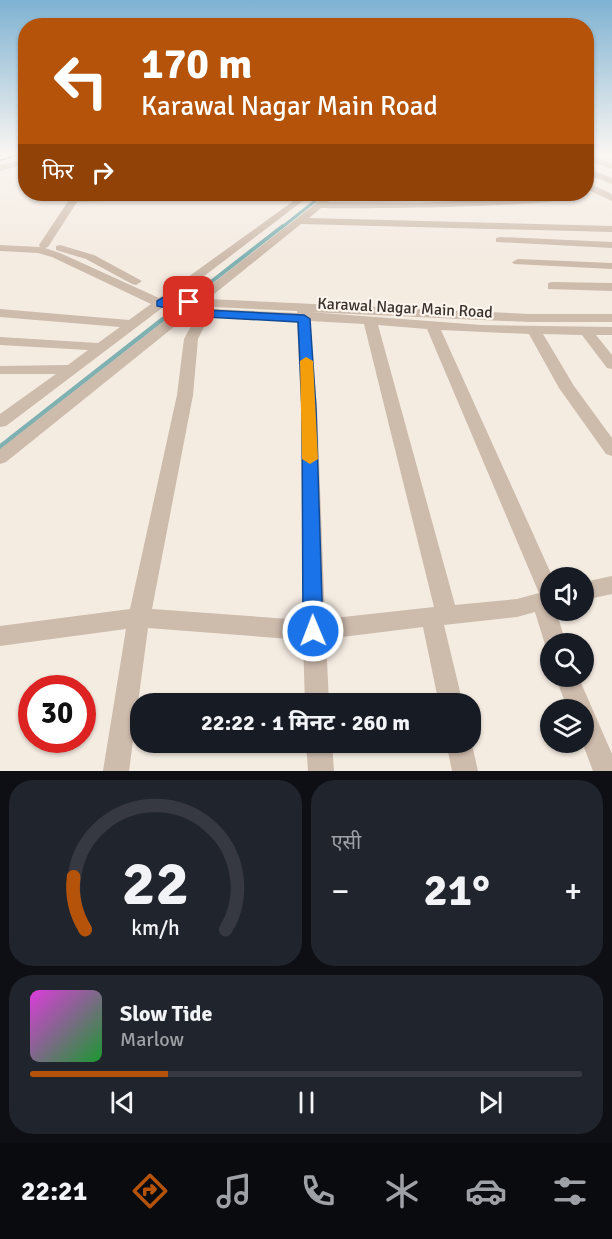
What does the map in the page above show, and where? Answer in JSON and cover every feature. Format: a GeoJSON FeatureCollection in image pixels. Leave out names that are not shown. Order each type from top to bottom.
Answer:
{"type":"FeatureCollection","features":[{"type":"Feature","properties":{"kind":"street"},"geometry":{"type":"LineString","coordinates":[[594,190],[612,198]]}},
{"type":"Feature","properties":{"kind":"street"},"geometry":{"type":"LineString","coordinates":[[594,192],[598,192]]}},
{"type":"Feature","properties":{"kind":"street"},"geometry":{"type":"LineString","coordinates":[[44,245],[72,201]]}},
{"type":"Feature","properties":{"kind":"street"},"geometry":{"type":"LineString","coordinates":[[0,458],[183,304],[300,201]]}},
{"type":"Feature","properties":{"kind":"street"},"geometry":{"type":"LineString","coordinates":[[0,422],[133,324],[183,304],[300,221],[324,201]]}},
{"type":"Feature","properties":{"kind":"street"},"geometry":{"type":"LineString","coordinates":[[320,204],[395,206],[517,201]]}},
{"type":"Feature","properties":{"kind":"street"},"geometry":{"type":"LineString","coordinates":[[300,221],[612,229]]}},
{"type":"Feature","properties":{"kind":"street"},"geometry":{"type":"LineString","coordinates":[[500,240],[612,245]]}},
{"type":"Feature","properties":{"kind":"street"},"geometry":{"type":"LineString","coordinates":[[6,246],[44,245],[90,257],[183,304]]}},
{"type":"Feature","properties":{"kind":"street"},"geometry":{"type":"LineString","coordinates":[[6,246],[39,250],[183,304]]}},
{"type":"Feature","properties":{"kind":"street"},"geometry":{"type":"LineString","coordinates":[[0,258],[6,246]]}},
{"type":"Feature","properties":{"kind":"street"},"geometry":{"type":"LineString","coordinates":[[518,262],[612,266]]}},
{"type":"Feature","properties":{"kind":"street"},"geometry":{"type":"LineString","coordinates":[[552,286],[612,287]]}},
{"type":"Feature","properties":{"kind":"street"},"geometry":{"type":"LineString","coordinates":[[116,771],[139,618],[185,395],[191,339],[183,304]]}},
{"type":"Feature","properties":{"kind":"street","name":"Karawal Nagar Main Road"},"geometry":{"type":"LineString","coordinates":[[183,304],[432,325],[612,331]]}},
{"type":"Feature","properties":{"kind":"street"},"geometry":{"type":"LineString","coordinates":[[0,313],[133,324]]}},
{"type":"Feature","properties":{"kind":"street"},"geometry":{"type":"LineString","coordinates":[[304,313],[309,408],[316,693]]}},
{"type":"Feature","properties":{"kind":"street","name":"Karawal Nagar Main Road"},"geometry":{"type":"LineString","coordinates":[[304,313],[612,318]]}},
{"type":"Feature","properties":{"kind":"street"},"geometry":{"type":"LineString","coordinates":[[370,320],[439,615],[449,693]]}},
{"type":"Feature","properties":{"kind":"street"},"geometry":{"type":"LineString","coordinates":[[432,325],[540,578]]}},
{"type":"Feature","properties":{"kind":"street"},"geometry":{"type":"LineString","coordinates":[[534,330],[567,388],[612,450]]}},
{"type":"Feature","properties":{"kind":"street"},"geometry":{"type":"LineString","coordinates":[[586,331],[612,365]]}},
{"type":"Feature","properties":{"kind":"street"},"geometry":{"type":"LineString","coordinates":[[0,341],[102,347]]}},
{"type":"Feature","properties":{"kind":"street"},"geometry":{"type":"LineString","coordinates":[[0,370],[71,369]]}},
{"type":"Feature","properties":{"kind":"street"},"geometry":{"type":"LineString","coordinates":[[594,589],[612,585]]}},
{"type":"Feature","properties":{"kind":"street"},"geometry":{"type":"LineString","coordinates":[[0,636],[139,618],[313,631],[439,615],[518,608],[540,600]]}},
{"type":"Feature","properties":{"kind":"street"},"geometry":{"type":"LineString","coordinates":[[594,742],[606,771]]}},
{"type":"Feature","properties":{"kind":"street"},"geometry":{"type":"LineString","coordinates":[[320,753],[321,771]]}},
{"type":"Feature","properties":{"kind":"street"},"geometry":{"type":"LineString","coordinates":[[461,753],[465,771]]}},
{"type":"Feature","properties":{"kind":"waterway"},"geometry":{"type":"LineString","coordinates":[[281,228],[315,201]]}},
{"type":"Feature","properties":{"kind":"waterway"},"geometry":{"type":"LineString","coordinates":[[161,321],[283,226]]}},
{"type":"Feature","properties":{"kind":"waterway"},"geometry":{"type":"LineString","coordinates":[[11,438],[163,319]]}},
{"type":"Feature","properties":{"kind":"waterway"},"geometry":{"type":"LineString","coordinates":[[0,447],[13,437]]}},
{"type":"Feature","properties":{"kind":"slow traffic"},"geometry":{"type":"LineString","coordinates":[[306,361],[310,459]]}},
{"type":"Feature","properties":{"kind":"route"},"geometry":{"type":"LineString","coordinates":[[189,302],[169,297],[161,303],[206,313],[304,319],[309,408],[313,631]]}}]}
